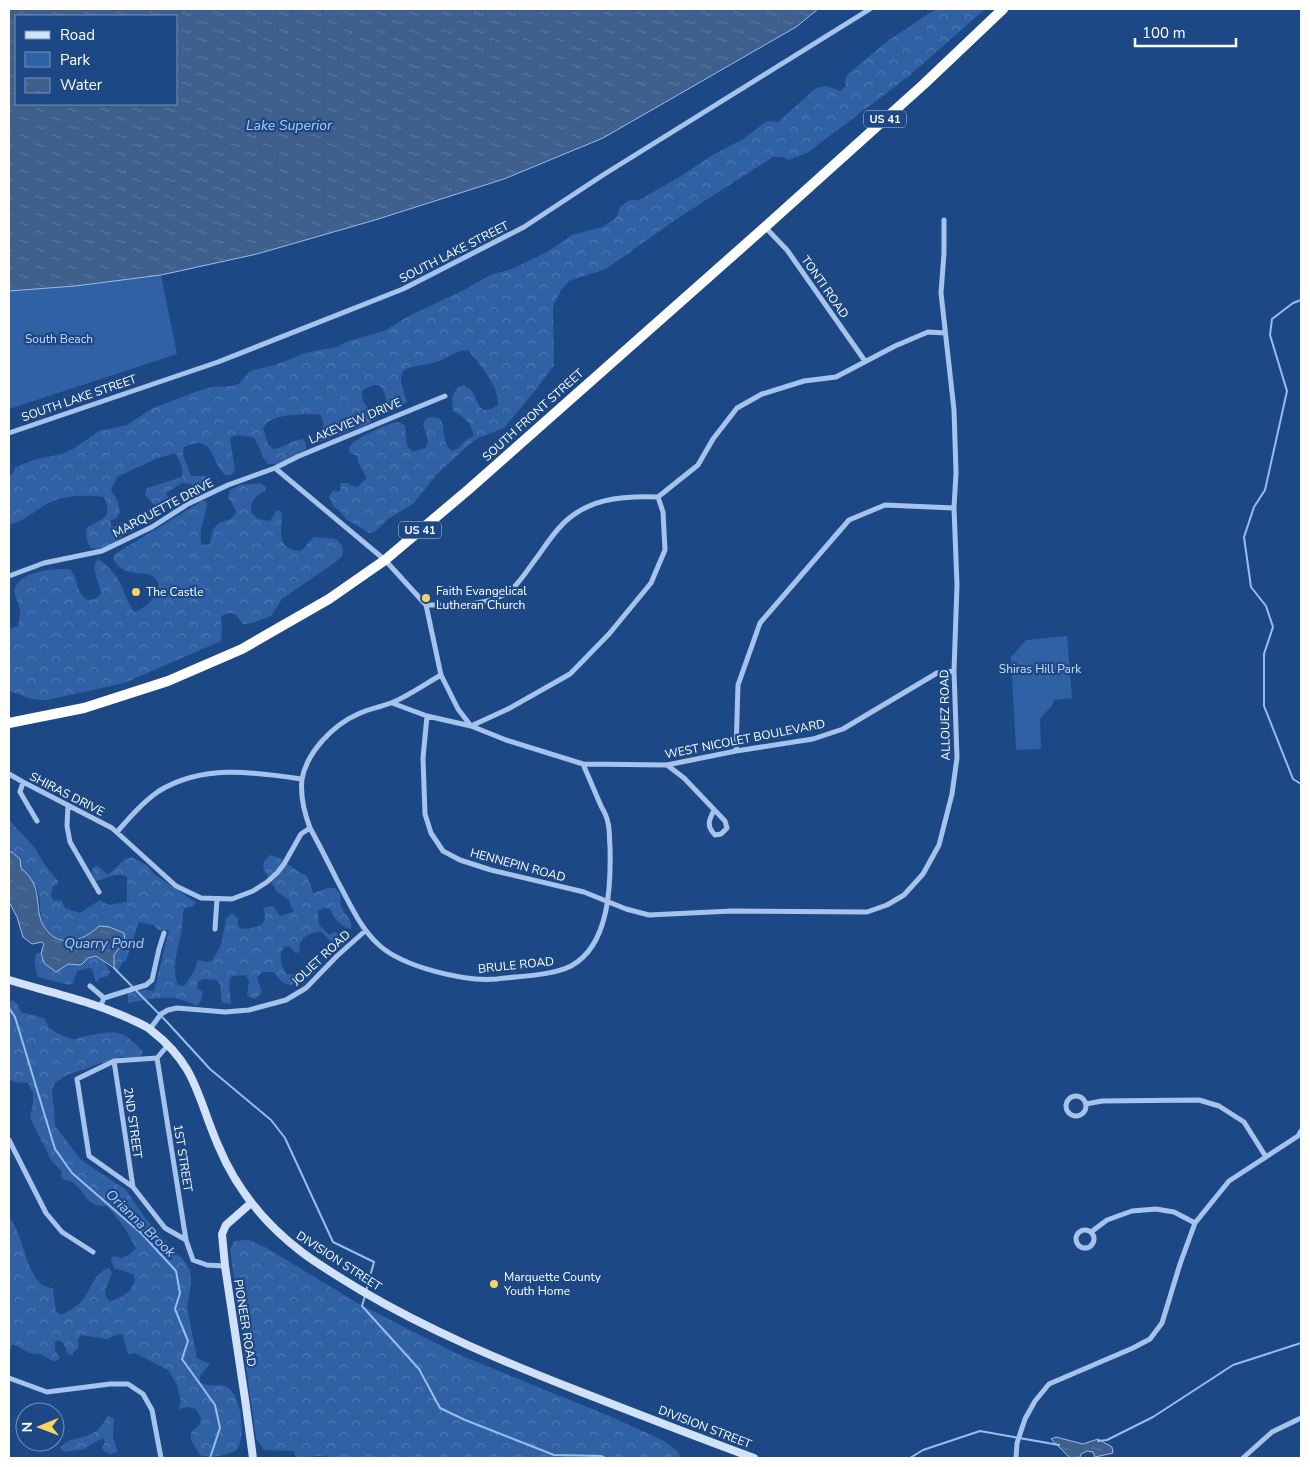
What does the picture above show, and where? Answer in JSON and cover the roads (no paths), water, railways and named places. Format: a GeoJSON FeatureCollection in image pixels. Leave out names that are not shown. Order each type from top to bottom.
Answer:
{"type":"FeatureCollection","features":[{"type":"Feature","properties":{"kind":"highway","name":"SOUTH FRONT STREET"},"geometry":{"type":"LineString","coordinates":[[9,723],[84,708],[168,681],[226,656],[242,649],[330,599],[385,560],[468,490],[765,227],[924,84],[1003,9]]}},
{"type":"Feature","properties":{"kind":"street","name":"SOUTH LAKE STREET"},"geometry":{"type":"LineString","coordinates":[[9,433],[218,362],[404,289],[524,228],[603,176],[870,9]]}},
{"type":"Feature","properties":{"kind":"street","name":"ALLOUEZ ROAD"},"geometry":{"type":"LineString","coordinates":[[608,902],[649,915],[732,912],[867,912],[887,905],[904,895],[923,874],[939,845],[952,794],[957,758],[954,671],[957,585],[954,508],[956,473],[954,410],[941,293],[944,220]]}},
{"type":"Feature","properties":{"kind":"street","name":"TONTI ROAD"},"geometry":{"type":"LineString","coordinates":[[765,227],[786,250],[865,361]]}},
{"type":"Feature","properties":{"kind":"street"},"geometry":{"type":"LineString","coordinates":[[426,605],[475,604],[511,589],[560,526],[586,506],[602,501],[628,497],[658,498],[698,465],[713,440],[737,408],[762,394],[804,381],[836,377],[911,338],[928,332],[945,333]]}},
{"type":"Feature","properties":{"kind":"street","name":"LAKEVIEW DRIVE"},"geometry":{"type":"LineString","coordinates":[[274,468],[445,396]]}},
{"type":"Feature","properties":{"kind":"street"},"geometry":{"type":"LineString","coordinates":[[274,468],[385,560],[426,605],[441,675],[458,709],[470,726],[508,708],[570,674],[609,634],[650,583],[665,550],[663,512],[658,498]]}},
{"type":"Feature","properties":{"kind":"street","name":"MARQUETTE DRIVE"},"geometry":{"type":"LineString","coordinates":[[9,576],[44,563],[102,551],[152,527],[188,504],[228,485],[274,468]]}},
{"type":"Feature","properties":{"kind":"street"},"geometry":{"type":"LineString","coordinates":[[736,751],[738,685],[760,623],[849,520],[885,505],[954,508]]}},
{"type":"Feature","properties":{"kind":"street","name":"WEST NICOLET BOULEVARD"},"geometry":{"type":"LineString","coordinates":[[392,703],[427,716],[470,726],[498,738],[583,764],[667,765],[736,751],[813,739],[843,729],[937,673],[954,671]]}},
{"type":"Feature","properties":{"kind":"street"},"geometry":{"type":"LineString","coordinates":[[117,832],[137,810],[158,792],[198,775],[212,772],[239,771],[302,779],[314,752],[323,740],[339,725],[358,714],[392,703],[441,675]]}},
{"type":"Feature","properties":{"kind":"street","name":"HENNEPIN ROAD"},"geometry":{"type":"LineString","coordinates":[[427,716],[423,758],[425,814],[431,834],[443,851],[460,860],[492,870],[584,892],[608,902]]}},
{"type":"Feature","properties":{"kind":"street","name":"BRULE ROAD"},"geometry":{"type":"LineString","coordinates":[[302,779],[303,806],[310,828],[365,931],[392,955],[408,962],[437,971],[478,979],[525,976],[560,971],[583,958],[592,947],[599,933],[608,902],[611,873],[608,823],[583,764]]}},
{"type":"Feature","properties":{"kind":"street"},"geometry":{"type":"LineString","coordinates":[[667,765],[684,778],[725,821],[727,828],[722,834],[715,834],[710,830],[708,821],[714,810]]}},
{"type":"Feature","properties":{"kind":"street","name":"SHIRAS DRIVE"},"geometry":{"type":"LineString","coordinates":[[10,776],[117,832],[130,846],[176,886],[202,898],[217,900]]}},
{"type":"Feature","properties":{"kind":"street"},"geometry":{"type":"LineString","coordinates":[[23,782],[20,792],[37,821]]}},
{"type":"Feature","properties":{"kind":"street"},"geometry":{"type":"LineString","coordinates":[[68,805],[67,826],[70,842],[99,892]]}},
{"type":"Feature","properties":{"kind":"street"},"geometry":{"type":"LineString","coordinates":[[215,929],[217,900],[241,896],[267,882],[284,864],[301,834],[310,828]]}},
{"type":"Feature","properties":{"kind":"street","name":"JOLIET ROAD"},"geometry":{"type":"LineString","coordinates":[[150,1029],[161,1014],[176,1008],[225,1012],[249,1010],[286,1000],[306,988],[365,931]]}},
{"type":"Feature","properties":{"kind":"street"},"geometry":{"type":"LineString","coordinates":[[100,1007],[104,998],[146,985],[152,980],[164,932]]}},
{"type":"Feature","properties":{"kind":"street","name":"DIVISION STREET"},"geometry":{"type":"LineString","coordinates":[[9,980],[100,1007],[150,1029],[168,1045],[186,1066],[195,1084],[222,1154],[235,1179],[251,1203],[268,1222],[304,1254],[345,1281],[421,1324],[513,1366],[754,1458]]}},
{"type":"Feature","properties":{"kind":"street"},"geometry":{"type":"LineString","coordinates":[[90,986],[104,998]]}},
{"type":"Feature","properties":{"kind":"street"},"geometry":{"type":"LineString","coordinates":[[168,1045],[157,1058],[114,1061],[77,1079],[89,1156],[133,1187],[165,1228],[186,1240]]}},
{"type":"Feature","properties":{"kind":"street","name":"1ST STREET"},"geometry":{"type":"LineString","coordinates":[[157,1058],[186,1240],[193,1260],[207,1265],[225,1266]]}},
{"type":"Feature","properties":{"kind":"street","name":"2ND STREET"},"geometry":{"type":"LineString","coordinates":[[114,1061],[133,1187]]}},
{"type":"Feature","properties":{"kind":"street"},"geometry":{"type":"LineString","coordinates":[[1074,1096],[1083,1098],[1086,1104],[1085,1111],[1080,1115],[1074,1116],[1066,1109],[1067,1102],[1074,1096]]}},
{"type":"Feature","properties":{"kind":"street"},"geometry":{"type":"LineString","coordinates":[[1086,1104],[1102,1101],[1198,1100],[1219,1106],[1244,1122],[1266,1157]]}},
{"type":"Feature","properties":{"kind":"street"},"geometry":{"type":"LineString","coordinates":[[1016,1458],[1017,1443],[1024,1419],[1049,1384],[1150,1339],[1162,1323],[1195,1222],[1230,1181],[1298,1136],[1301,1131]]}},
{"type":"Feature","properties":{"kind":"street"},"geometry":{"type":"LineString","coordinates":[[9,1140],[46,1213],[62,1232],[93,1252]]}},
{"type":"Feature","properties":{"kind":"street","name":"PIONEER ROAD"},"geometry":{"type":"LineString","coordinates":[[251,1203],[226,1225],[222,1234],[253,1458]]}},
{"type":"Feature","properties":{"kind":"street"},"geometry":{"type":"LineString","coordinates":[[1091,1232],[1107,1220],[1132,1211],[1156,1209],[1174,1212],[1195,1222]]}},
{"type":"Feature","properties":{"kind":"street"},"geometry":{"type":"LineString","coordinates":[[9,1378],[47,1392],[110,1384],[128,1384],[143,1394],[152,1410],[161,1458]]}},
{"type":"Feature","properties":{"kind":"street"},"geometry":{"type":"LineString","coordinates":[[1243,1458],[1272,1432],[1301,1418]]}},
{"type":"Feature","properties":{"kind":"water","name":"Lake Superior"},"geometry":{"type":"Polygon","coordinates":[[[9,9],[818,9],[796,27],[603,138],[504,179],[375,220],[257,254],[161,275],[75,286],[9,291],[9,9]]]}},
{"type":"Feature","properties":{"kind":"water","name":"Quarry Pond"},"geometry":{"type":"Polygon","coordinates":[[[9,852],[12,852],[20,859],[21,868],[29,876],[36,891],[41,921],[51,935],[64,941],[79,939],[99,926],[109,927],[124,933],[125,941],[114,955],[114,968],[96,956],[88,958],[81,965],[68,964],[56,972],[44,963],[41,953],[44,944],[42,942],[32,944],[23,937],[17,917],[9,902],[9,852]]]}},
{"type":"Feature","properties":{"kind":"water"},"geometry":{"type":"Polygon","coordinates":[[[1056,1437],[1083,1444],[1098,1439],[1112,1447],[1113,1453],[1095,1457],[1093,1452],[1087,1451],[1081,1454],[1080,1458],[1070,1458],[1051,1439],[1056,1437]]]}},
{"type":"Feature","properties":{"kind":"waterway"},"geometry":{"type":"LineString","coordinates":[[1301,300],[1293,303],[1272,319],[1270,335],[1287,391],[1265,490],[1254,507],[1244,537],[1251,587],[1266,606],[1273,627],[1264,654],[1264,706],[1293,779],[1301,784]]}},
{"type":"Feature","properties":{"kind":"waterway"},"geometry":{"type":"LineString","coordinates":[[114,968],[210,1069],[271,1120],[285,1138],[333,1242],[374,1262],[366,1291]]}},
{"type":"Feature","properties":{"kind":"waterway","name":"Orianna Brook"},"geometry":{"type":"LineString","coordinates":[[9,1008],[15,1017],[55,1149],[72,1173],[141,1233],[176,1271],[180,1293],[175,1309],[188,1341],[182,1359],[215,1405],[220,1428],[210,1458]]}},
{"type":"Feature","properties":{"kind":"waterway"},"geometry":{"type":"LineString","coordinates":[[365,1296],[362,1306],[419,1369],[440,1408],[465,1420],[554,1455],[602,1456],[605,1458]]}},
{"type":"Feature","properties":{"kind":"waterway"},"geometry":{"type":"LineString","coordinates":[[1098,1441],[1107,1440],[1153,1417],[1233,1365],[1301,1343]]}},
{"type":"Feature","properties":{"kind":"waterway"},"geometry":{"type":"LineString","coordinates":[[910,1458],[923,1450],[980,1431],[1059,1445]]}},
{"type":"Feature","properties":{"kind":"place","name":"The Castle"},"geometry":{"type":"Point","coordinates":[136,592]}},
{"type":"Feature","properties":{"kind":"place","name":"Faith Evangelical Lutheran Church"},"geometry":{"type":"Point","coordinates":[426,598]}},
{"type":"Feature","properties":{"kind":"place","name":"Marquette County Youth Home"},"geometry":{"type":"Point","coordinates":[494,1284]}},
{"type":"Feature","properties":{"kind":"park label","name":"South Beach"},"geometry":{"type":"Point","coordinates":[59,339]}},
{"type":"Feature","properties":{"kind":"park label","name":"Shiras Hill Park"},"geometry":{"type":"Point","coordinates":[1040,669]}}]}
